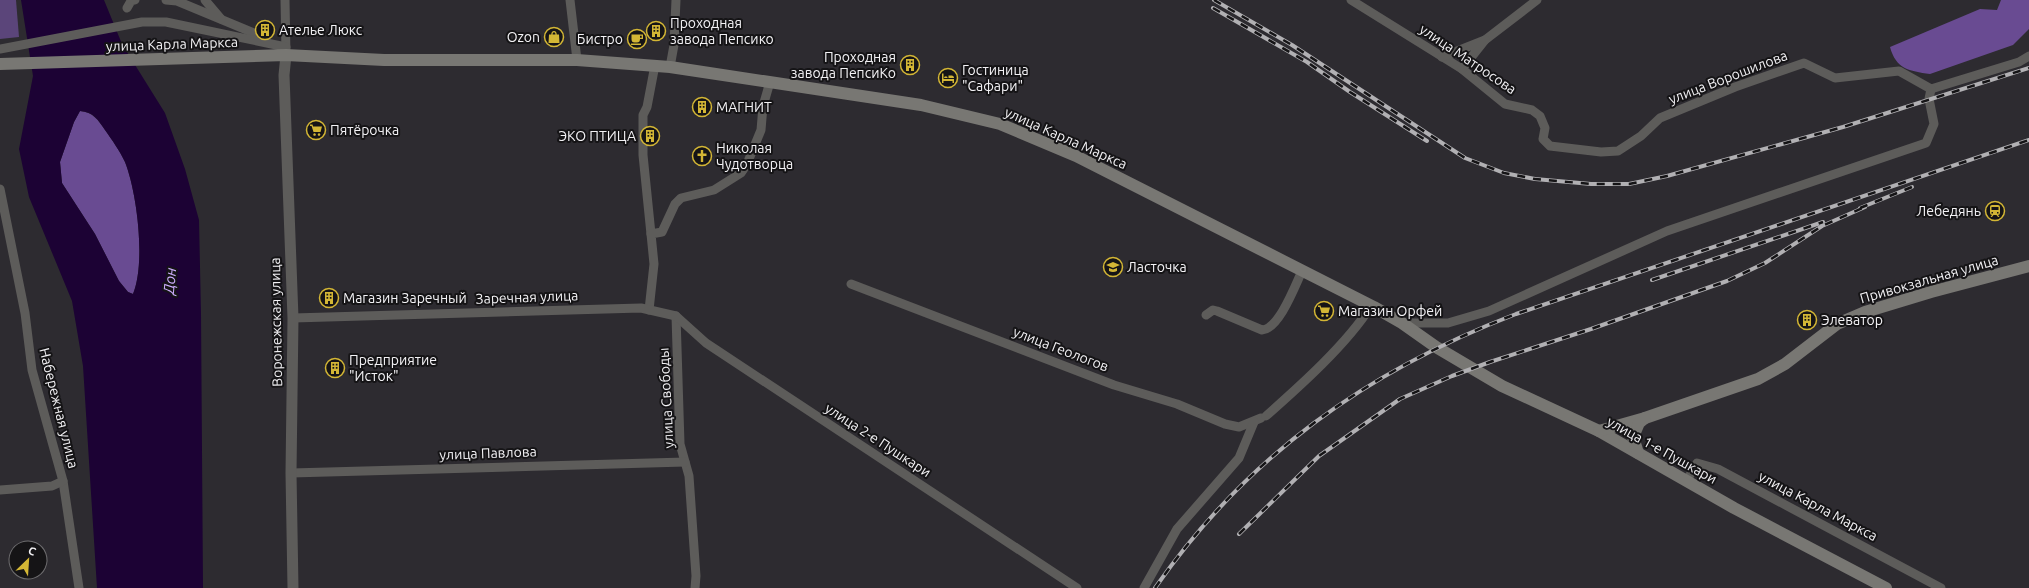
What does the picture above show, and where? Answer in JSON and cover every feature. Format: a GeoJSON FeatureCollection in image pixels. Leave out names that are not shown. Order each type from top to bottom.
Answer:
{"type":"FeatureCollection","features":[{"type":"Feature","properties":{"kind":"main road","name":"улица Карла Маркса"},"geometry":{"type":"LineString","coordinates":[[0,64],[167,59],[267,50],[384,60],[577,60],[655,65],[921,105],[1000,124],[1076,156],[1371,306],[1402,324],[1436,347]]}},
{"type":"Feature","properties":{"kind":"main road","name":"Привокзальная улица"},"geometry":{"type":"LineString","coordinates":[[1599,431],[1645,418],[1764,376],[1785,364],[1837,324],[1865,312],[1931,292],[2029,266]]}},
{"type":"Feature","properties":{"kind":"main road","name":"улица 1-е Пушкари"},"geometry":{"type":"LineString","coordinates":[[1436,347],[1502,386],[1599,431],[1871,584],[1886,588]]}},
{"type":"Feature","properties":{"kind":"main road"},"geometry":{"type":"LineString","coordinates":[[1638,453],[1633,437],[1640,423],[1645,418]]}},
{"type":"Feature","properties":{"kind":"street"},"geometry":{"type":"LineString","coordinates":[[127,8],[131,1],[135,0]]}},
{"type":"Feature","properties":{"kind":"street"},"geometry":{"type":"LineString","coordinates":[[166,0],[177,1],[266,38],[267,50]]}},
{"type":"Feature","properties":{"kind":"street"},"geometry":{"type":"LineString","coordinates":[[205,0],[222,20]]}},
{"type":"Feature","properties":{"kind":"street"},"geometry":{"type":"LineString","coordinates":[[285,0],[286,51]]}},
{"type":"Feature","properties":{"kind":"street"},"geometry":{"type":"LineString","coordinates":[[570,0],[577,60]]}},
{"type":"Feature","properties":{"kind":"street"},"geometry":{"type":"LineString","coordinates":[[670,67],[674,45],[676,0]]}},
{"type":"Feature","properties":{"kind":"street","name":"улица Матросова"},"geometry":{"type":"LineString","coordinates":[[1351,0],[1462,70],[1505,104],[1532,110]]}},
{"type":"Feature","properties":{"kind":"street"},"geometry":{"type":"LineString","coordinates":[[1462,70],[1485,40],[1537,0]]}},
{"type":"Feature","properties":{"kind":"street","name":"улица Карла Маркса"},"geometry":{"type":"LineString","coordinates":[[0,49],[142,22],[166,22],[267,50]]}},
{"type":"Feature","properties":{"kind":"street"},"geometry":{"type":"LineString","coordinates":[[1442,57],[1485,40]]}},
{"type":"Feature","properties":{"kind":"street","name":"Воронежская улица"},"geometry":{"type":"LineString","coordinates":[[286,51],[284,75],[293,318],[291,473],[293,588]]}},
{"type":"Feature","properties":{"kind":"street"},"geometry":{"type":"LineString","coordinates":[[1402,324],[1448,322],[1489,311],[1667,231],[1926,143],[1934,124],[1930,89],[2019,62],[2029,56]]}},
{"type":"Feature","properties":{"kind":"street","name":"улица Ворошилова"},"geometry":{"type":"LineString","coordinates":[[1532,110],[1540,116],[1545,128],[1543,140],[1550,146],[1606,152],[1618,151],[1641,136],[1660,118],[1735,87],[1804,63],[1835,78],[1899,71],[1930,89]]}},
{"type":"Feature","properties":{"kind":"street"},"geometry":{"type":"LineString","coordinates":[[649,310],[654,264],[643,155],[643,115],[647,108],[655,65]]}},
{"type":"Feature","properties":{"kind":"street"},"geometry":{"type":"LineString","coordinates":[[652,234],[662,232],[675,204],[681,198],[714,190],[741,173],[747,164],[761,130],[763,106],[770,82]]}},
{"type":"Feature","properties":{"kind":"street","name":"Набережная улица"},"geometry":{"type":"LineString","coordinates":[[0,189],[25,313],[32,370],[63,481],[79,588]]}},
{"type":"Feature","properties":{"kind":"street"},"geometry":{"type":"LineString","coordinates":[[1206,315],[1213,310],[1262,330],[1266,330],[1277,321],[1302,271]]}},
{"type":"Feature","properties":{"kind":"street","name":"улица Геологов"},"geometry":{"type":"LineString","coordinates":[[851,284],[1114,384],[1177,404],[1225,424],[1239,427],[1260,419]]}},
{"type":"Feature","properties":{"kind":"street"},"geometry":{"type":"LineString","coordinates":[[1144,588],[1177,529],[1239,458],[1260,419],[1344,340],[1371,306]]}},
{"type":"Feature","properties":{"kind":"street","name":"Заречная улица"},"geometry":{"type":"LineString","coordinates":[[293,318],[640,308],[676,316]]}},
{"type":"Feature","properties":{"kind":"street","name":"улица Свободы"},"geometry":{"type":"LineString","coordinates":[[676,316],[680,444],[689,476],[696,576],[695,588]]}},
{"type":"Feature","properties":{"kind":"street","name":"улица 2-е Пушкари"},"geometry":{"type":"LineString","coordinates":[[676,316],[706,343],[1078,588]]}},
{"type":"Feature","properties":{"kind":"street","name":"улица Павлова"},"geometry":{"type":"LineString","coordinates":[[291,473],[685,462]]}},
{"type":"Feature","properties":{"kind":"street","name":"улица Карла Маркса"},"geometry":{"type":"LineString","coordinates":[[1687,480],[1698,463],[1718,469],[1941,588]]}},
{"type":"Feature","properties":{"kind":"street"},"geometry":{"type":"LineString","coordinates":[[0,490],[52,486],[63,481]]}},
{"type":"Feature","properties":{"kind":"shaded area"},"geometry":{"type":"Polygon","coordinates":[[[0,0],[16,0],[19,37],[0,39],[0,0]]]}},
{"type":"Feature","properties":{"kind":"shaded area"},"geometry":{"type":"Polygon","coordinates":[[[2001,0],[2029,0],[2029,29],[2013,45],[1930,74],[1904,68],[1896,60],[1890,47],[1980,9],[1997,10],[2001,0]]]}},
{"type":"Feature","properties":{"kind":"shaded area"},"geometry":{"type":"Polygon","coordinates":[[[80,111],[92,115],[100,123],[121,154],[129,175],[136,209],[139,246],[137,280],[133,294],[128,292],[119,281],[95,234],[62,183],[60,162],[74,122],[80,111]]]}},
{"type":"Feature","properties":{"kind":"water","name":"Дон"},"geometry":{"type":"Polygon","coordinates":[[[21,0],[104,0],[122,44],[165,113],[185,169],[199,220],[203,588],[97,588],[83,366],[72,301],[29,197],[19,149],[33,76],[21,0]],[[80,111],[74,122],[60,162],[62,183],[95,234],[119,281],[128,292],[133,294],[137,281],[139,247],[136,209],[129,175],[121,154],[100,123],[95,117],[80,111]]]}},
{"type":"Feature","properties":{"kind":"railway"},"geometry":{"type":"LineString","coordinates":[[1214,0],[1292,45],[1465,158],[1504,173],[1535,179],[1591,184],[1629,184],[1667,176],[1843,127],[2029,68]]}},
{"type":"Feature","properties":{"kind":"railway"},"geometry":{"type":"LineString","coordinates":[[1213,8],[1307,62],[1350,92],[1427,141]]}},
{"type":"Feature","properties":{"kind":"railway"},"geometry":{"type":"LineString","coordinates":[[1155,588],[1191,541],[1229,498],[1270,458],[1314,423],[1361,391],[1410,362],[1461,337],[1516,314],[2029,140]]}},
{"type":"Feature","properties":{"kind":"railway"},"geometry":{"type":"LineString","coordinates":[[1860,208],[1912,187]]}},
{"type":"Feature","properties":{"kind":"railway"},"geometry":{"type":"LineString","coordinates":[[1239,534],[1319,456],[1400,399],[1452,376],[1490,362],[1591,329],[1727,281],[1765,263],[1822,226],[1865,207]]}},
{"type":"Feature","properties":{"kind":"railway"},"geometry":{"type":"LineString","coordinates":[[1652,280],[1823,222]]}},
{"type":"Feature","properties":{"kind":"place","name":"Ателье Люкс"},"geometry":{"type":"Point","coordinates":[265,30]}},
{"type":"Feature","properties":{"kind":"place","name":"Проходная завода Пепсико"},"geometry":{"type":"Point","coordinates":[656,31]}},
{"type":"Feature","properties":{"kind":"place","name":"Ozon"},"geometry":{"type":"Point","coordinates":[554,37]}},
{"type":"Feature","properties":{"kind":"place","name":"Бистро"},"geometry":{"type":"Point","coordinates":[637,39]}},
{"type":"Feature","properties":{"kind":"place","name":"Проходная завода ПепсиКо"},"geometry":{"type":"Point","coordinates":[910,65]}},
{"type":"Feature","properties":{"kind":"place","name":"Гостиница \"Сафари\""},"geometry":{"type":"Point","coordinates":[948,78]}},
{"type":"Feature","properties":{"kind":"place","name":"МАГНИТ"},"geometry":{"type":"Point","coordinates":[702,107]}},
{"type":"Feature","properties":{"kind":"place","name":"Пятёрочка"},"geometry":{"type":"Point","coordinates":[316,130]}},
{"type":"Feature","properties":{"kind":"place","name":"ЭКО ПТИЦА"},"geometry":{"type":"Point","coordinates":[650,136]}},
{"type":"Feature","properties":{"kind":"place","name":"Николая Чудотворца"},"geometry":{"type":"Point","coordinates":[702,156]}},
{"type":"Feature","properties":{"kind":"place","name":"Лебедянь"},"geometry":{"type":"Point","coordinates":[1995,211]}},
{"type":"Feature","properties":{"kind":"place","name":"Ласточка"},"geometry":{"type":"Point","coordinates":[1113,267]}},
{"type":"Feature","properties":{"kind":"place","name":"Магазин Заречный"},"geometry":{"type":"Point","coordinates":[329,298]}},
{"type":"Feature","properties":{"kind":"place","name":"Магазин Орфей"},"geometry":{"type":"Point","coordinates":[1324,311]}},
{"type":"Feature","properties":{"kind":"place","name":"Элеватор"},"geometry":{"type":"Point","coordinates":[1807,320]}},
{"type":"Feature","properties":{"kind":"place","name":"Предприятие \"Исток\""},"geometry":{"type":"Point","coordinates":[335,368]}}]}
